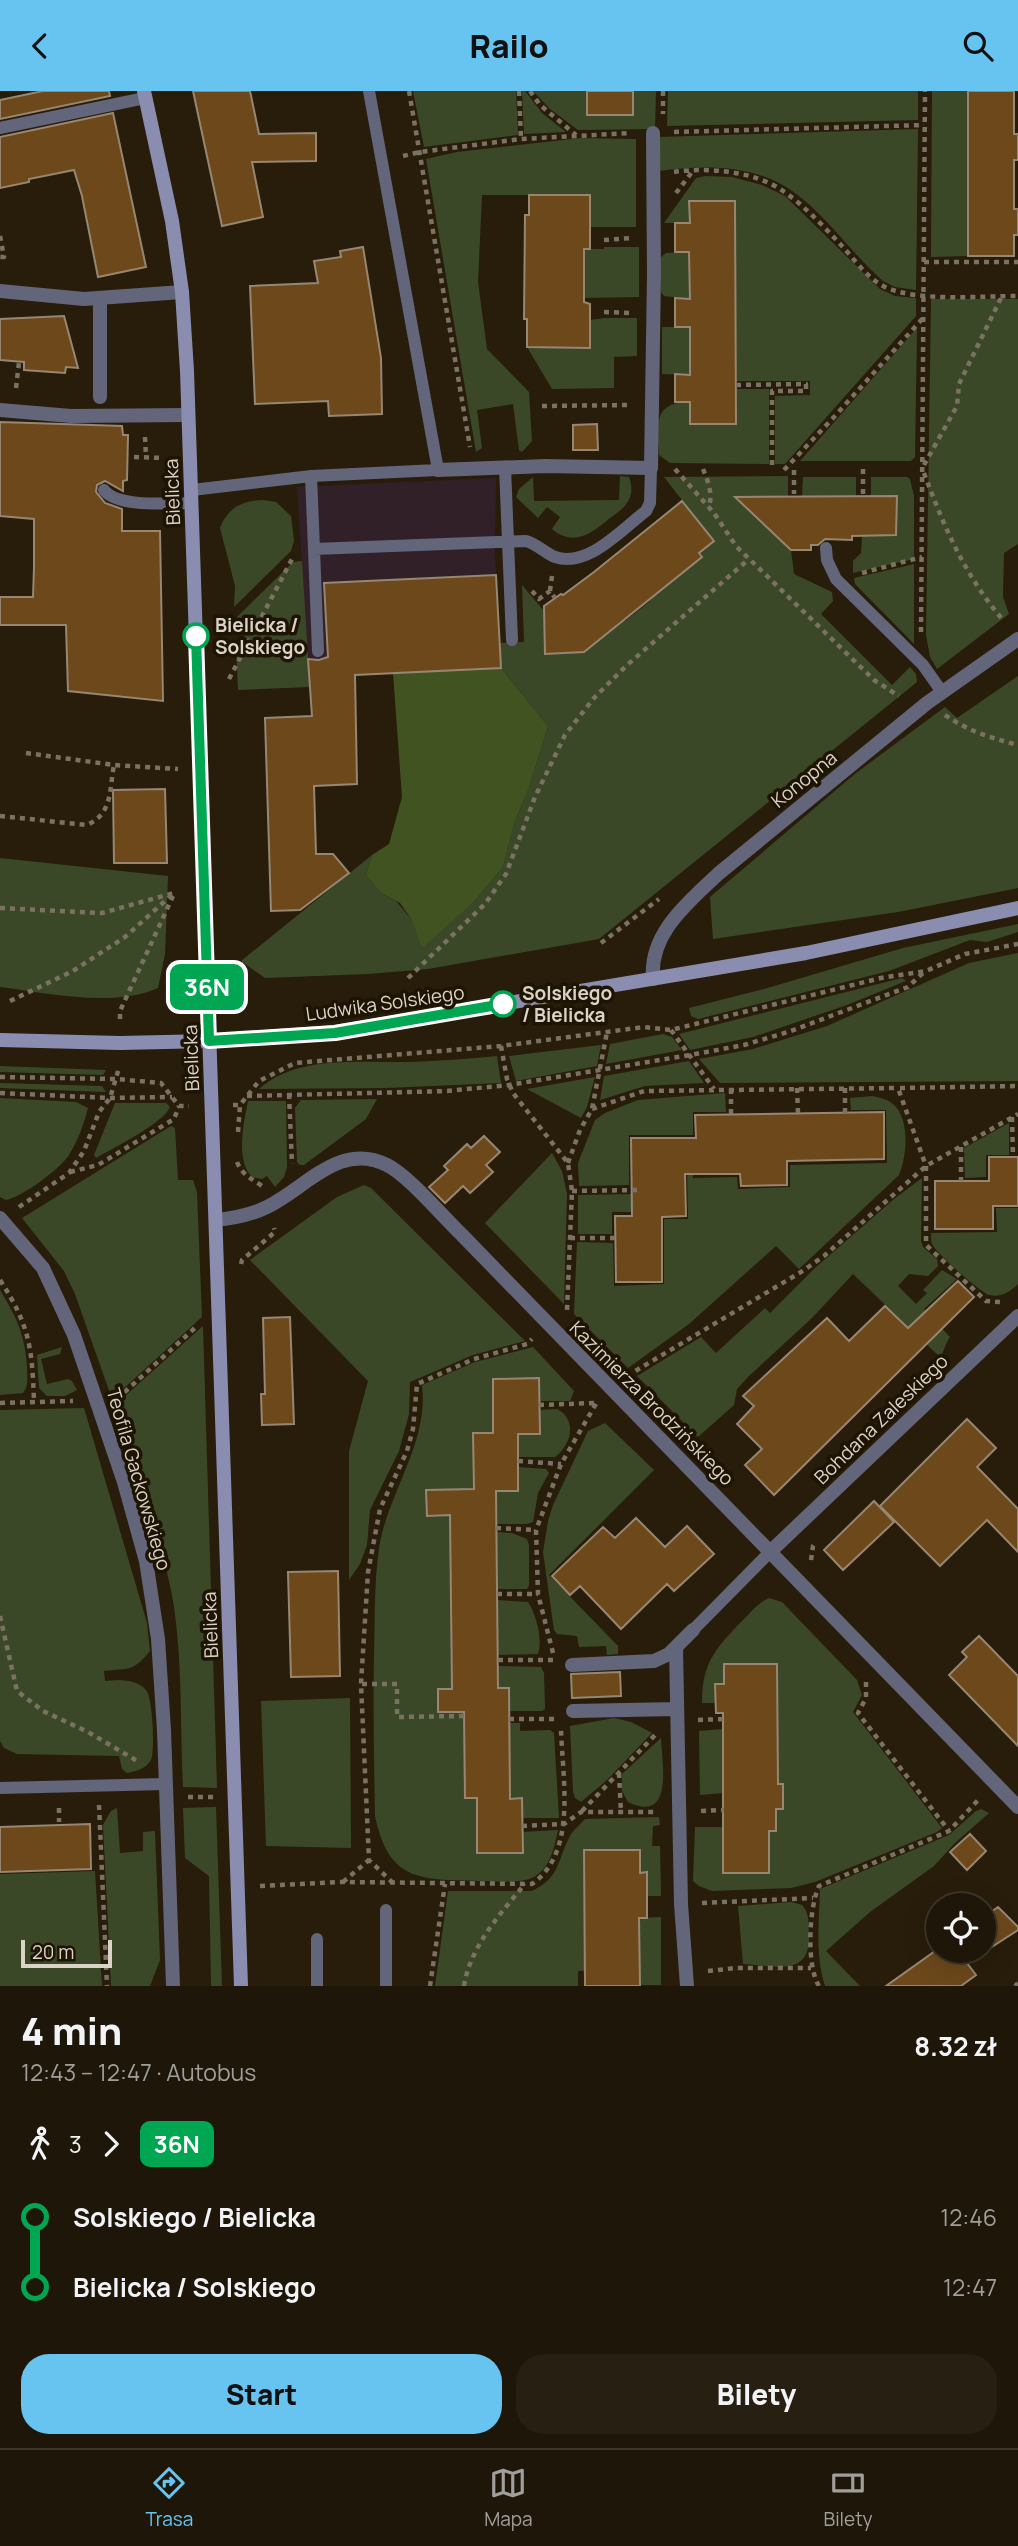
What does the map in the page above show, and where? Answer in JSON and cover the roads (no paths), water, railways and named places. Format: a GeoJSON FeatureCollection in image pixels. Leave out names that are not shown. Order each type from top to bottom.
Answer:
{"type":"FeatureCollection","features":[{"type":"Feature","properties":{"kind":"street","name":"Bielicka"},"geometry":{"type":"LineString","coordinates":[[144,94],[172,221],[182,292],[192,497],[241,1986]]}},
{"type":"Feature","properties":{"kind":"street"},"geometry":{"type":"LineString","coordinates":[[438,470],[505,467],[651,468],[653,133]]}},
{"type":"Feature","properties":{"kind":"street"},"geometry":{"type":"LineString","coordinates":[[0,291],[100,298],[182,292]]}},
{"type":"Feature","properties":{"kind":"street"},"geometry":{"type":"LineString","coordinates":[[100,298],[100,397]]}},
{"type":"Feature","properties":{"kind":"street"},"geometry":{"type":"LineString","coordinates":[[0,409],[71,416],[188,415]]}},
{"type":"Feature","properties":{"kind":"street","name":"Konopna"},"geometry":{"type":"LineString","coordinates":[[653,979],[652,968],[663,932],[718,874],[1015,634]]}},
{"type":"Feature","properties":{"kind":"street","name":"Ludwika Solskiego"},"geometry":{"type":"LineString","coordinates":[[0,1039],[120,1043],[209,1041],[335,1033],[806,953],[1018,908]]}},
{"type":"Feature","properties":{"kind":"street","name":"Kazimierza Brodzińskiego"},"geometry":{"type":"LineString","coordinates":[[216,1220],[250,1214],[269,1206],[345,1160],[374,1160],[388,1165],[446,1220],[771,1551],[1018,1807]]}},
{"type":"Feature","properties":{"kind":"street","name":"Teofila Gackowskiego"},"geometry":{"type":"LineString","coordinates":[[1,1220],[43,1268],[74,1335],[99,1406],[146,1561],[158,1639],[173,1986]]}},
{"type":"Feature","properties":{"kind":"street","name":"Bohdana Zaleskiego"},"geometry":{"type":"LineString","coordinates":[[771,1551],[1018,1316]]}},
{"type":"Feature","properties":{"kind":"street"},"geometry":{"type":"LineString","coordinates":[[572,1665],[654,1661],[676,1647],[693,1630]]}},
{"type":"Feature","properties":{"kind":"street"},"geometry":{"type":"LineString","coordinates":[[676,1647],[681,1904],[686,1980]]}},
{"type":"Feature","properties":{"kind":"street"},"geometry":{"type":"LineString","coordinates":[[573,1711],[677,1709]]}},
{"type":"Feature","properties":{"kind":"lane"},"geometry":{"type":"LineString","coordinates":[[104,490],[113,499],[124,501],[192,497],[311,476],[438,470],[369,91]]}},
{"type":"Feature","properties":{"kind":"lane"},"geometry":{"type":"LineString","coordinates":[[0,128],[144,94]]}},
{"type":"Feature","properties":{"kind":"lane"},"geometry":{"type":"LineString","coordinates":[[505,467],[512,640]]}},
{"type":"Feature","properties":{"kind":"lane"},"geometry":{"type":"LineString","coordinates":[[314,549],[526,541],[554,557],[575,560],[589,555],[646,511],[650,503],[651,468]]}},
{"type":"Feature","properties":{"kind":"lane"},"geometry":{"type":"LineString","coordinates":[[311,476],[318,652]]}},
{"type":"Feature","properties":{"kind":"lane"},"geometry":{"type":"LineString","coordinates":[[826,548],[827,560],[836,579],[923,665],[942,692]]}},
{"type":"Feature","properties":{"kind":"lane"},"geometry":{"type":"LineString","coordinates":[[693,1630],[771,1551]]}},
{"type":"Feature","properties":{"kind":"lane"},"geometry":{"type":"LineString","coordinates":[[0,1788],[165,1784]]}},
{"type":"Feature","properties":{"kind":"lane"},"geometry":{"type":"LineString","coordinates":[[386,1910],[386,1986]]}},
{"type":"Feature","properties":{"kind":"lane"},"geometry":{"type":"LineString","coordinates":[[317,1939],[317,1986]]}},
{"type":"Feature","properties":{"kind":"place","name":"Bielicka / Solskiego"},"geometry":{"type":"Point","coordinates":[196,636]}},
{"type":"Feature","properties":{"kind":"place","name":"Solskiego / Bielicka"},"geometry":{"type":"Point","coordinates":[503,1004]}}]}
